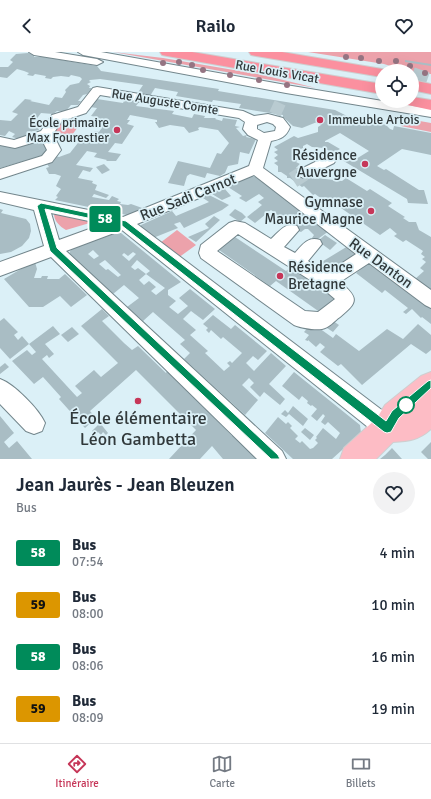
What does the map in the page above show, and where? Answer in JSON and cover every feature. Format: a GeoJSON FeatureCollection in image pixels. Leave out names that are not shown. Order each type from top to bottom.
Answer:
{"type":"FeatureCollection","features":[{"type":"Feature","properties":{"kind":"highway"},"geometry":{"type":"LineString","coordinates":[[167,52],[375,88]]}},
{"type":"Feature","properties":{"kind":"highway"},"geometry":{"type":"LineString","coordinates":[[216,52],[375,79]]}},
{"type":"Feature","properties":{"kind":"highway"},"geometry":{"type":"LineString","coordinates":[[256,52],[375,72]]}},
{"type":"Feature","properties":{"kind":"highway"},"geometry":{"type":"LineString","coordinates":[[289,52],[375,67]]}},
{"type":"Feature","properties":{"kind":"highway"},"geometry":{"type":"LineString","coordinates":[[275,70],[327,86],[375,95]]}},
{"type":"Feature","properties":{"kind":"highway"},"geometry":{"type":"LineString","coordinates":[[419,79],[431,82]]}},
{"type":"Feature","properties":{"kind":"highway"},"geometry":{"type":"LineString","coordinates":[[419,84],[431,82]]}},
{"type":"Feature","properties":{"kind":"highway"},"geometry":{"type":"LineString","coordinates":[[419,95],[431,97]]}},
{"type":"Feature","properties":{"kind":"highway"},"geometry":{"type":"LineString","coordinates":[[419,103],[431,105]]}},
{"type":"Feature","properties":{"kind":"main road"},"geometry":{"type":"LineString","coordinates":[[355,459],[387,428],[395,415],[431,385]]}},
{"type":"Feature","properties":{"kind":"main road"},"geometry":{"type":"LineString","coordinates":[[387,428],[412,427],[431,410]]}},
{"type":"Feature","properties":{"kind":"street","name":"Rue Louis Vicat"},"geometry":{"type":"LineString","coordinates":[[34,52],[103,63],[117,58]]}},
{"type":"Feature","properties":{"kind":"street","name":"Rue Louis Vicat"},"geometry":{"type":"LineString","coordinates":[[84,52],[283,95],[431,113]]}},
{"type":"Feature","properties":{"kind":"street","name":"Rue Auguste Comte"},"geometry":{"type":"LineString","coordinates":[[46,134],[57,118],[82,110],[97,91],[243,115],[254,121]]}},
{"type":"Feature","properties":{"kind":"street"},"geometry":{"type":"LineString","coordinates":[[274,117],[281,124],[283,130],[278,135],[265,138],[252,132],[250,126],[254,121],[274,117]]}},
{"type":"Feature","properties":{"kind":"street"},"geometry":{"type":"LineString","coordinates":[[0,141],[15,144],[46,134],[54,150],[46,158],[0,174]]}},
{"type":"Feature","properties":{"kind":"street","name":"Rue Sadi Carnot"},"geometry":{"type":"LineString","coordinates":[[0,269],[124,223],[255,169],[265,138]]}},
{"type":"Feature","properties":{"kind":"street"},"geometry":{"type":"LineString","coordinates":[[292,181],[329,160]]}},
{"type":"Feature","properties":{"kind":"street","name":"Rue Danton"},"geometry":{"type":"LineString","coordinates":[[255,169],[292,181],[369,254],[431,300]]}},
{"type":"Feature","properties":{"kind":"street"},"geometry":{"type":"LineString","coordinates":[[0,197],[124,223],[387,428]]}},
{"type":"Feature","properties":{"kind":"street"},"geometry":{"type":"LineString","coordinates":[[41,206],[53,249],[274,459]]}},
{"type":"Feature","properties":{"kind":"street"},"geometry":{"type":"LineString","coordinates":[[182,269],[235,227],[239,227],[327,282],[344,296],[345,302],[321,321],[301,319],[207,253],[207,250]]}},
{"type":"Feature","properties":{"kind":"street"},"geometry":{"type":"LineString","coordinates":[[272,248],[291,230]]}},
{"type":"Feature","properties":{"kind":"street"},"geometry":{"type":"LineString","coordinates":[[296,263],[314,244]]}},
{"type":"Feature","properties":{"kind":"street"},"geometry":{"type":"LineString","coordinates":[[327,282],[369,254]]}},
{"type":"Feature","properties":{"kind":"street"},"geometry":{"type":"LineString","coordinates":[[0,389],[34,423]]}},
{"type":"Feature","properties":{"kind":"shaded area"},"geometry":{"type":"Polygon","coordinates":[[[113,52],[163,58],[263,75],[316,88],[113,52]]]}},
{"type":"Feature","properties":{"kind":"shaded area"},"geometry":{"type":"Polygon","coordinates":[[[308,52],[431,52],[431,74],[419,73],[419,64],[384,64],[308,52]]]}},
{"type":"Feature","properties":{"kind":"shaded area"},"geometry":{"type":"Polygon","coordinates":[[[403,118],[431,123],[431,132],[401,126],[403,118]]]}},
{"type":"Feature","properties":{"kind":"shaded area"},"geometry":{"type":"Polygon","coordinates":[[[63,120],[81,123],[69,139],[50,135],[63,120]]]}},
{"type":"Feature","properties":{"kind":"shaded area"},"geometry":{"type":"Polygon","coordinates":[[[54,211],[93,222],[66,230],[57,222],[54,217],[54,211]]]}},
{"type":"Feature","properties":{"kind":"shaded area"},"geometry":{"type":"Polygon","coordinates":[[[177,230],[196,245],[178,258],[160,243],[177,230]]]}},
{"type":"Feature","properties":{"kind":"building"},"geometry":{"type":"Polygon","coordinates":[[[16,54],[34,54],[34,57],[44,57],[97,66],[101,71],[219,89],[218,91],[335,110],[365,125],[371,122],[377,122],[386,125],[393,130],[394,126],[431,133],[431,155],[402,149],[377,166],[384,170],[386,169],[419,190],[424,190],[428,204],[408,203],[407,199],[342,160],[349,155],[356,159],[369,151],[340,133],[325,141],[340,149],[333,153],[324,148],[312,147],[307,144],[303,146],[303,148],[296,151],[299,153],[296,157],[299,159],[296,162],[300,164],[296,168],[315,179],[342,181],[346,178],[367,191],[370,189],[392,203],[388,206],[405,217],[403,218],[409,222],[416,222],[419,230],[431,237],[431,291],[415,279],[424,271],[420,268],[426,262],[422,259],[425,257],[421,254],[423,251],[406,240],[403,242],[394,236],[397,234],[390,228],[380,235],[325,197],[322,199],[315,194],[313,195],[304,186],[302,187],[290,178],[287,178],[287,176],[281,172],[278,172],[278,166],[274,163],[278,161],[274,158],[278,155],[274,152],[278,150],[274,147],[294,136],[298,138],[318,132],[318,127],[321,125],[317,122],[302,128],[293,126],[283,117],[283,115],[239,108],[241,104],[213,100],[212,102],[176,96],[178,92],[155,88],[150,96],[137,94],[143,85],[100,79],[89,81],[91,82],[87,84],[90,86],[89,88],[92,88],[78,101],[81,101],[78,105],[71,105],[65,112],[57,111],[53,114],[41,113],[35,121],[39,130],[29,132],[30,136],[19,139],[12,137],[15,134],[9,131],[5,136],[0,135],[0,120],[11,121],[18,114],[12,112],[25,99],[49,105],[55,97],[62,98],[66,92],[65,90],[70,85],[79,83],[82,79],[71,75],[69,77],[53,77],[51,79],[45,78],[46,76],[35,74],[33,76],[27,75],[29,73],[17,69],[7,78],[0,77],[0,67],[8,67],[13,62],[10,60],[16,54]]]}},
{"type":"Feature","properties":{"kind":"building"},"geometry":{"type":"Polygon","coordinates":[[[405,60],[431,64],[431,66],[419,64],[405,62],[405,60]]]}},
{"type":"Feature","properties":{"kind":"building"},"geometry":{"type":"Polygon","coordinates":[[[97,99],[123,103],[125,99],[139,102],[136,106],[174,111],[172,114],[192,118],[194,114],[205,116],[204,118],[216,118],[215,119],[222,121],[223,118],[237,120],[235,126],[240,127],[236,128],[243,136],[247,135],[246,137],[256,139],[249,154],[240,152],[238,164],[228,166],[225,173],[220,176],[207,173],[205,178],[190,174],[187,176],[184,186],[168,183],[178,161],[210,168],[217,153],[221,154],[229,143],[218,130],[200,127],[198,128],[199,130],[189,133],[184,127],[170,125],[159,128],[155,122],[157,122],[157,120],[130,115],[127,120],[130,120],[127,124],[134,126],[122,144],[115,143],[108,152],[121,154],[116,161],[106,161],[107,160],[94,157],[97,153],[87,151],[76,165],[93,168],[90,172],[83,170],[78,178],[93,181],[92,183],[97,185],[95,190],[109,195],[106,198],[94,194],[92,197],[109,200],[112,196],[119,199],[117,201],[121,202],[120,204],[131,204],[145,209],[127,215],[55,200],[61,189],[56,186],[61,176],[49,174],[46,168],[49,167],[46,162],[52,155],[59,157],[70,153],[85,134],[92,135],[95,131],[99,132],[105,123],[95,121],[98,117],[91,116],[97,108],[90,107],[97,99]]]}},
{"type":"Feature","properties":{"kind":"building"},"geometry":{"type":"Polygon","coordinates":[[[43,137],[50,151],[45,155],[0,168],[0,145],[16,148],[20,144],[43,137]]]}},
{"type":"Feature","properties":{"kind":"building"},"geometry":{"type":"Polygon","coordinates":[[[104,164],[110,170],[102,174],[96,167],[104,164]]]}},
{"type":"Feature","properties":{"kind":"building"},"geometry":{"type":"Polygon","coordinates":[[[251,176],[256,177],[329,231],[315,241],[312,238],[314,235],[308,229],[301,232],[296,230],[271,210],[255,223],[247,217],[262,205],[258,202],[264,198],[259,194],[246,202],[239,198],[242,196],[228,187],[251,176]]]}},
{"type":"Feature","properties":{"kind":"building"},"geometry":{"type":"Polygon","coordinates":[[[224,188],[231,196],[222,200],[212,194],[224,188]]]}},
{"type":"Feature","properties":{"kind":"building"},"geometry":{"type":"Polygon","coordinates":[[[209,195],[229,205],[222,210],[184,228],[180,222],[174,224],[178,228],[153,238],[140,228],[141,225],[172,211],[176,216],[209,202],[203,198],[209,195]]]}},
{"type":"Feature","properties":{"kind":"building"},"geometry":{"type":"Polygon","coordinates":[[[0,209],[3,210],[1,213],[26,219],[30,224],[31,231],[29,238],[22,246],[11,252],[0,254],[0,209]]]}},
{"type":"Feature","properties":{"kind":"building"},"geometry":{"type":"Polygon","coordinates":[[[235,209],[246,217],[240,222],[229,215],[235,209]]]}},
{"type":"Feature","properties":{"kind":"building"},"geometry":{"type":"Polygon","coordinates":[[[214,216],[220,220],[196,242],[188,237],[209,228],[205,224],[214,216]]]}},
{"type":"Feature","properties":{"kind":"building"},"geometry":{"type":"Polygon","coordinates":[[[116,233],[121,233],[181,282],[168,290],[168,295],[176,301],[169,307],[178,314],[188,306],[179,298],[190,289],[215,309],[203,320],[191,311],[183,319],[196,330],[190,335],[208,351],[205,353],[224,371],[230,366],[227,363],[230,361],[232,363],[242,353],[223,337],[221,339],[211,330],[209,333],[206,330],[208,328],[203,324],[213,315],[231,329],[235,325],[267,351],[258,360],[253,356],[246,363],[254,371],[271,353],[286,366],[269,384],[285,399],[280,405],[264,392],[260,397],[250,387],[254,383],[249,378],[242,385],[258,400],[245,415],[184,359],[190,353],[180,344],[185,340],[153,312],[143,321],[127,307],[139,298],[124,285],[113,294],[69,254],[71,249],[116,233]],[[93,250],[88,254],[94,259],[99,256],[93,250]],[[133,252],[128,256],[124,253],[122,255],[129,261],[136,254],[133,252]],[[105,260],[99,264],[106,270],[108,269],[118,277],[121,275],[105,260]],[[137,260],[131,267],[135,270],[138,268],[146,274],[150,271],[137,260]],[[146,274],[139,280],[144,285],[149,281],[156,287],[151,291],[156,295],[165,288],[146,274]]]}},
{"type":"Feature","properties":{"kind":"building"},"geometry":{"type":"Polygon","coordinates":[[[325,235],[337,243],[330,250],[318,241],[325,235]]]}},
{"type":"Feature","properties":{"kind":"building","name":"Résidence Bretagne"},"geometry":{"type":"Polygon","coordinates":[[[235,237],[286,271],[291,267],[335,297],[330,303],[331,304],[321,313],[276,281],[270,286],[219,250],[235,237]]]}},
{"type":"Feature","properties":{"kind":"building"},"geometry":{"type":"Polygon","coordinates":[[[348,246],[357,254],[343,262],[346,264],[339,268],[336,266],[328,271],[320,263],[348,246]]]}},
{"type":"Feature","properties":{"kind":"building"},"geometry":{"type":"Polygon","coordinates":[[[35,262],[37,269],[34,278],[48,276],[47,279],[59,279],[65,274],[87,295],[71,307],[60,296],[43,307],[29,307],[4,279],[35,262]]]}},
{"type":"Feature","properties":{"kind":"building"},"geometry":{"type":"Polygon","coordinates":[[[370,262],[431,307],[431,324],[422,317],[421,318],[412,309],[406,314],[403,312],[408,308],[385,290],[382,293],[356,273],[370,262]]]}},
{"type":"Feature","properties":{"kind":"building"},"geometry":{"type":"Polygon","coordinates":[[[102,309],[109,316],[102,321],[124,343],[132,350],[138,346],[166,373],[167,371],[232,436],[233,435],[255,456],[254,457],[256,459],[223,459],[212,446],[200,459],[169,459],[196,430],[136,370],[90,411],[96,418],[85,428],[59,399],[61,397],[43,377],[34,384],[12,361],[27,350],[32,355],[36,352],[29,344],[53,326],[60,334],[45,344],[54,354],[49,358],[47,355],[42,359],[77,397],[82,393],[75,386],[94,370],[101,377],[118,363],[81,326],[102,309]]]}},
{"type":"Feature","properties":{"kind":"building"},"geometry":{"type":"Polygon","coordinates":[[[4,318],[18,332],[14,335],[18,340],[22,336],[29,344],[10,359],[0,348],[0,321],[4,318]]]}},
{"type":"Feature","properties":{"kind":"building"},"geometry":{"type":"Polygon","coordinates":[[[330,319],[339,325],[333,332],[324,326],[330,319]]]}},
{"type":"Feature","properties":{"kind":"building"},"geometry":{"type":"Polygon","coordinates":[[[312,323],[333,338],[336,334],[359,351],[387,329],[403,339],[418,324],[431,335],[431,350],[426,354],[411,344],[362,385],[341,364],[338,366],[320,352],[325,347],[320,343],[316,347],[308,340],[305,340],[309,335],[304,332],[312,323]]]}},
{"type":"Feature","properties":{"kind":"building"},"geometry":{"type":"Polygon","coordinates":[[[72,327],[79,334],[68,342],[61,335],[72,327]]]}},
{"type":"Feature","properties":{"kind":"building"},"geometry":{"type":"Polygon","coordinates":[[[5,363],[9,367],[0,374],[0,367],[5,363]]]}},
{"type":"Feature","properties":{"kind":"building"},"geometry":{"type":"Polygon","coordinates":[[[294,372],[360,425],[361,433],[332,459],[293,459],[265,433],[278,417],[286,424],[288,422],[292,426],[290,428],[298,436],[295,439],[300,443],[302,441],[310,449],[318,443],[315,440],[317,438],[316,437],[323,428],[336,439],[340,433],[328,422],[325,425],[321,422],[325,416],[323,414],[317,421],[311,416],[317,409],[307,403],[308,401],[302,396],[299,400],[282,386],[294,372]]]}},
{"type":"Feature","properties":{"kind":"building"},"geometry":{"type":"Polygon","coordinates":[[[293,406],[308,419],[303,426],[289,414],[286,417],[281,414],[285,410],[288,413],[293,406]]]}},
{"type":"Feature","properties":{"kind":"building"},"geometry":{"type":"Polygon","coordinates":[[[0,416],[14,433],[4,442],[9,448],[17,441],[32,459],[0,459],[0,416]]]}},
{"type":"Feature","properties":{"kind":"building"},"geometry":{"type":"Polygon","coordinates":[[[100,423],[108,433],[106,435],[103,432],[101,435],[98,432],[96,435],[92,431],[100,423]]]}},
{"type":"Feature","properties":{"kind":"building"},"geometry":{"type":"Polygon","coordinates":[[[305,428],[314,435],[310,440],[301,432],[305,428]]]}},
{"type":"Feature","properties":{"kind":"building"},"geometry":{"type":"Polygon","coordinates":[[[431,442],[431,459],[428,459],[421,452],[431,442]]]}},
{"type":"Feature","properties":{"kind":"building"},"geometry":{"type":"Polygon","coordinates":[[[392,448],[402,459],[380,459],[385,455],[392,448]]]}},
{"type":"Feature","properties":{"kind":"tunnel"},"geometry":{"type":"LineString","coordinates":[[419,77],[429,81]]}},
{"type":"Feature","properties":{"kind":"tunnel"},"geometry":{"type":"LineString","coordinates":[[275,114],[281,101]]}},
{"type":"Feature","properties":{"kind":"tunnel"},"geometry":{"type":"LineString","coordinates":[[293,180],[304,173]]}},
{"type":"Feature","properties":{"kind":"bus line","name":"58"},"geometry":{"type":"LineString","coordinates":[[274,459],[53,249],[41,206],[124,223],[387,428],[395,415],[431,385]]}},
{"type":"Feature","properties":{"kind":"place","name":"Immeuble Artois"},"geometry":{"type":"Point","coordinates":[320,120]}},
{"type":"Feature","properties":{"kind":"place","name":"École primaire Max Fourestier"},"geometry":{"type":"Point","coordinates":[117,130]}},
{"type":"Feature","properties":{"kind":"place","name":"Résidence Auvergne"},"geometry":{"type":"Point","coordinates":[365,164]}},
{"type":"Feature","properties":{"kind":"place","name":"Gymnase Maurice Magne"},"geometry":{"type":"Point","coordinates":[371,211]}},
{"type":"Feature","properties":{"kind":"place","name":"Résidence Bretagne"},"geometry":{"type":"Point","coordinates":[280,276]}},
{"type":"Feature","properties":{"kind":"place","name":"École élémentaire Léon Gambetta"},"geometry":{"type":"Point","coordinates":[138,401]}}]}
